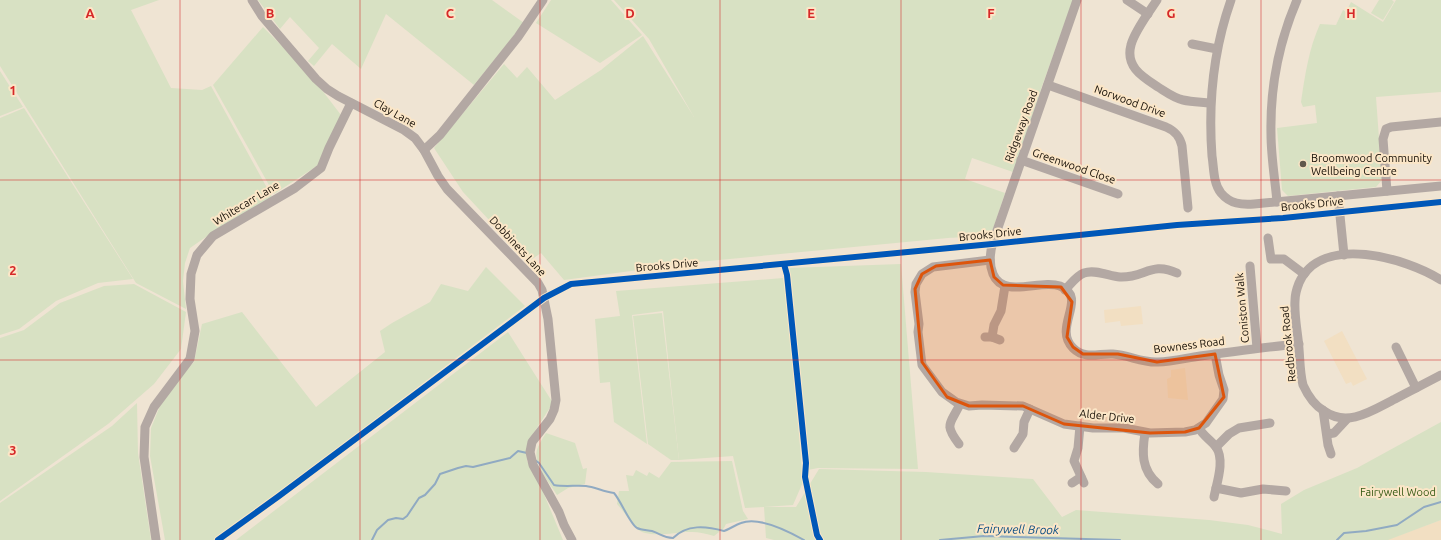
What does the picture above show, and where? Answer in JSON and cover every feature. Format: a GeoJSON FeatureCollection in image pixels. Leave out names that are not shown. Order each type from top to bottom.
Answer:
{"type":"FeatureCollection","features":[{"type":"Feature","properties":{"kind":"street","name":"Clay Lane"},"geometry":{"type":"LineString","coordinates":[[252,0],[262,16],[316,79],[333,93],[404,130],[415,138],[424,150]]}},
{"type":"Feature","properties":{"kind":"street"},"geometry":{"type":"LineString","coordinates":[[424,150],[440,135],[513,43],[543,0]]}},
{"type":"Feature","properties":{"kind":"street","name":"Ridgeway Road"},"geometry":{"type":"LineString","coordinates":[[990,260],[993,242],[1077,0]]}},
{"type":"Feature","properties":{"kind":"street"},"geometry":{"type":"LineString","coordinates":[[1127,0],[1148,14]]}},
{"type":"Feature","properties":{"kind":"street"},"geometry":{"type":"LineString","coordinates":[[1156,0],[1131,44],[1131,59],[1135,71],[1142,77],[1175,97],[1189,101],[1210,103]]}},
{"type":"Feature","properties":{"kind":"street"},"geometry":{"type":"LineString","coordinates":[[1231,0],[1222,25],[1217,49],[1210,103],[1210,132],[1215,180],[1219,190],[1226,198],[1239,204],[1254,204],[1441,186]]}},
{"type":"Feature","properties":{"kind":"street"},"geometry":{"type":"LineString","coordinates":[[1277,202],[1271,136],[1273,94],[1279,56],[1288,24],[1297,0]]}},
{"type":"Feature","properties":{"kind":"street"},"geometry":{"type":"LineString","coordinates":[[1192,44],[1217,49]]}},
{"type":"Feature","properties":{"kind":"street","name":"Norwood Drive"},"geometry":{"type":"LineString","coordinates":[[1048,85],[1174,131],[1180,138],[1182,146],[1188,208]]}},
{"type":"Feature","properties":{"kind":"street","name":"Whitecarr Lane"},"geometry":{"type":"LineString","coordinates":[[156,540],[144,457],[145,427],[154,406],[190,359],[195,331],[190,299],[191,274],[197,255],[213,236],[295,188],[321,168],[351,103]]}},
{"type":"Feature","properties":{"kind":"street"},"geometry":{"type":"LineString","coordinates":[[1387,191],[1383,139],[1386,129],[1391,127],[1441,122]]}},
{"type":"Feature","properties":{"kind":"street","name":"Dobbinets Lane"},"geometry":{"type":"LineString","coordinates":[[424,150],[438,176],[448,189],[538,282],[542,290],[548,319],[556,400],[550,419],[532,442],[530,452],[533,465],[559,512],[572,540]]}},
{"type":"Feature","properties":{"kind":"street","name":"Greenwood Close"},"geometry":{"type":"LineString","coordinates":[[1021,160],[1118,194]]}},
{"type":"Feature","properties":{"kind":"street"},"geometry":{"type":"LineString","coordinates":[[1338,196],[1344,255]]}},
{"type":"Feature","properties":{"kind":"street"},"geometry":{"type":"LineString","coordinates":[[1268,238],[1271,259],[1284,259],[1304,274]]}},
{"type":"Feature","properties":{"kind":"street","name":"Redbrook Road"},"geometry":{"type":"LineString","coordinates":[[1347,419],[1335,417],[1323,410],[1310,398],[1303,385],[1295,298],[1304,274],[1319,261],[1344,255],[1372,255],[1393,259],[1418,267],[1441,280]]}},
{"type":"Feature","properties":{"kind":"street"},"geometry":{"type":"LineString","coordinates":[[990,260],[994,277],[1005,286],[1052,285],[1060,286],[1065,290],[1077,278],[1089,272],[1122,277],[1136,275],[1152,269],[1162,268],[1178,274]]}},
{"type":"Feature","properties":{"kind":"street","name":"Alder Drive"},"geometry":{"type":"LineString","coordinates":[[990,260],[933,267],[922,274],[916,284],[919,324],[918,332],[922,365],[942,392],[949,398],[960,404],[974,406],[1018,405],[1064,424],[1093,428],[1126,428],[1145,433],[1185,432],[1199,428]]}},
{"type":"Feature","properties":{"kind":"street","name":"Coniston Walk"},"geometry":{"type":"LineString","coordinates":[[1250,266],[1257,348]]}},
{"type":"Feature","properties":{"kind":"street"},"geometry":{"type":"LineString","coordinates":[[992,338],[994,325],[1001,311],[1005,286]]}},
{"type":"Feature","properties":{"kind":"street","name":"Bowness Road"},"geometry":{"type":"LineString","coordinates":[[1065,290],[1070,296],[1072,305],[1066,326],[1067,337],[1071,346],[1081,354],[1091,356],[1118,354],[1138,360],[1157,362],[1257,348],[1299,344]]}},
{"type":"Feature","properties":{"kind":"street"},"geometry":{"type":"LineString","coordinates":[[1396,347],[1416,388]]}},
{"type":"Feature","properties":{"kind":"street"},"geometry":{"type":"LineString","coordinates":[[1215,354],[1219,375],[1224,387],[1224,397],[1219,407],[1199,428],[1202,434],[1216,447],[1219,453],[1220,461],[1215,492],[1242,493],[1260,489],[1281,493]]}},
{"type":"Feature","properties":{"kind":"street"},"geometry":{"type":"LineString","coordinates":[[1327,434],[1332,434],[1347,419],[1363,415],[1441,375]]}},
{"type":"Feature","properties":{"kind":"street"},"geometry":{"type":"LineString","coordinates":[[954,442],[949,426],[960,404]]}},
{"type":"Feature","properties":{"kind":"street"},"geometry":{"type":"LineString","coordinates":[[1026,448],[1016,445],[1023,434],[1024,422],[1030,409]]}},
{"type":"Feature","properties":{"kind":"street"},"geometry":{"type":"LineString","coordinates":[[1323,410],[1328,445],[1331,454]]}},
{"type":"Feature","properties":{"kind":"street"},"geometry":{"type":"LineString","coordinates":[[1216,447],[1235,430],[1257,421],[1270,423]]}},
{"type":"Feature","properties":{"kind":"street"},"geometry":{"type":"LineString","coordinates":[[1072,483],[1083,480],[1074,461],[1078,448],[1080,426]]}},
{"type":"Feature","properties":{"kind":"street"},"geometry":{"type":"LineString","coordinates":[[1145,433],[1143,457],[1152,483]]}},
{"type":"Feature","properties":{"kind":"highlighted area"},"geometry":{"type":"Polygon","coordinates":[[[990,260],[994,277],[1003,285],[1061,287],[1072,302],[1067,337],[1073,347],[1083,354],[1118,354],[1157,362],[1215,354],[1224,397],[1199,428],[1185,432],[1150,433],[1064,424],[1023,406],[969,406],[947,397],[922,362],[915,289],[922,274],[936,266],[990,260]]]}},
{"type":"Feature","properties":{"kind":"shaded area"},"geometry":{"type":"Polygon","coordinates":[[[1141,306],[1143,324],[1121,326],[1120,321],[1105,323],[1104,310],[1141,306]]]}},
{"type":"Feature","properties":{"kind":"shaded area"},"geometry":{"type":"Polygon","coordinates":[[[1342,331],[1367,379],[1353,386],[1351,382],[1346,384],[1324,341],[1342,331]]]}},
{"type":"Feature","properties":{"kind":"shaded area"},"geometry":{"type":"Polygon","coordinates":[[[1185,368],[1188,400],[1168,398],[1167,379],[1171,377],[1171,370],[1185,368]]]}},
{"type":"Feature","properties":{"kind":"shaded area"},"geometry":{"type":"Polygon","coordinates":[[[1441,520],[1441,540],[1386,540],[1441,520]]]}},
{"type":"Feature","properties":{"kind":"green space"},"geometry":{"type":"Polygon","coordinates":[[[0,0],[159,0],[131,10],[171,88],[202,90],[211,86],[272,197],[216,230],[190,248],[185,263],[183,281],[186,309],[136,283],[0,66],[0,0]]]}},
{"type":"Feature","properties":{"kind":"green space"},"geometry":{"type":"Polygon","coordinates":[[[258,0],[492,0],[524,23],[474,85],[386,14],[361,69],[332,44],[314,66],[308,61],[319,48],[290,17],[280,29],[258,0]]]}},
{"type":"Feature","properties":{"kind":"green space"},"geometry":{"type":"Polygon","coordinates":[[[551,0],[611,0],[642,35],[600,63],[536,23],[551,0]]]}},
{"type":"Feature","properties":{"kind":"green space"},"geometry":{"type":"Polygon","coordinates":[[[614,0],[1073,0],[1013,172],[972,158],[965,179],[1005,193],[993,229],[990,232],[979,236],[698,262],[564,280],[541,253],[528,262],[463,192],[434,148],[504,64],[517,78],[527,67],[555,100],[601,70],[643,36],[694,117],[649,39],[614,0]]]}},
{"type":"Feature","properties":{"kind":"green space"},"geometry":{"type":"Polygon","coordinates":[[[1379,0],[1392,0],[1394,2],[1383,20],[1371,13],[1379,0]]]}},
{"type":"Feature","properties":{"kind":"green space"},"geometry":{"type":"Polygon","coordinates":[[[1396,0],[1441,0],[1441,92],[1376,97],[1382,180],[1376,187],[1288,196],[1282,190],[1277,128],[1317,123],[1315,105],[1303,107],[1301,102],[1310,52],[1320,24],[1336,25],[1343,10],[1346,12],[1351,2],[1383,22],[1396,0]]]}},
{"type":"Feature","properties":{"kind":"green space"},"geometry":{"type":"Polygon","coordinates":[[[263,27],[308,72],[341,115],[320,164],[274,194],[213,85],[263,27]]]}},
{"type":"Feature","properties":{"kind":"green space"},"geometry":{"type":"Polygon","coordinates":[[[0,71],[23,107],[0,116],[0,71]]]}},
{"type":"Feature","properties":{"kind":"green space"},"geometry":{"type":"Polygon","coordinates":[[[24,108],[133,279],[98,283],[56,301],[19,329],[0,335],[0,118],[24,108]]]}},
{"type":"Feature","properties":{"kind":"green space"},"geometry":{"type":"Polygon","coordinates":[[[901,264],[918,469],[818,468],[808,470],[788,268],[901,264]]]}},
{"type":"Feature","properties":{"kind":"green space"},"geometry":{"type":"Polygon","coordinates":[[[486,267],[525,306],[214,540],[165,540],[150,456],[151,428],[164,396],[194,362],[202,324],[242,312],[316,407],[385,352],[380,331],[430,302],[441,284],[468,291],[486,267]]]}},
{"type":"Feature","properties":{"kind":"green space"},"geometry":{"type":"Polygon","coordinates":[[[783,278],[789,315],[803,482],[793,505],[745,508],[733,456],[679,460],[663,311],[632,315],[647,444],[614,422],[610,382],[600,383],[595,319],[620,316],[616,291],[783,278]]]}},
{"type":"Feature","properties":{"kind":"green space"},"geometry":{"type":"Polygon","coordinates":[[[134,284],[186,312],[181,349],[154,384],[108,424],[0,501],[0,338],[24,330],[60,303],[104,286],[134,284]]]}},
{"type":"Feature","properties":{"kind":"green space"},"geometry":{"type":"Polygon","coordinates":[[[662,313],[679,460],[671,460],[648,444],[633,316],[662,313]]]}},
{"type":"Feature","properties":{"kind":"green space"},"geometry":{"type":"Polygon","coordinates":[[[508,332],[553,403],[531,437],[527,461],[541,487],[563,540],[236,540],[508,332]]]}},
{"type":"Feature","properties":{"kind":"green space"},"geometry":{"type":"Polygon","coordinates":[[[137,403],[138,453],[151,540],[0,540],[0,503],[112,426],[137,403]]]}},
{"type":"Feature","properties":{"kind":"green space","name":"Fairywell Wood"},"geometry":{"type":"Polygon","coordinates":[[[1441,422],[1441,520],[1388,540],[774,540],[766,538],[764,507],[796,507],[819,469],[926,472],[1033,479],[1062,517],[1076,510],[1209,520],[1248,525],[1282,534],[1281,504],[1304,490],[1357,468],[1441,422]]]}},
{"type":"Feature","properties":{"kind":"green space"},"geometry":{"type":"Polygon","coordinates":[[[546,433],[575,443],[583,469],[587,468],[585,484],[568,488],[557,495],[542,472],[537,459],[536,453],[538,447],[546,433]]]}},
{"type":"Feature","properties":{"kind":"green space"},"geometry":{"type":"Polygon","coordinates":[[[732,461],[743,511],[748,519],[726,524],[724,528],[714,536],[695,532],[648,534],[641,532],[633,525],[617,504],[619,491],[629,491],[626,475],[633,476],[636,470],[647,476],[649,472],[659,478],[671,462],[732,461]]]}},
{"type":"Feature","properties":{"kind":"waterway","name":"Fairywell Brook"},"geometry":{"type":"LineString","coordinates":[[372,540],[377,530],[388,520],[396,518],[403,519],[407,516],[419,498],[425,495],[435,484],[440,474],[466,466],[473,467],[510,458],[518,451],[527,453]]}},
{"type":"Feature","properties":{"kind":"waterway","name":"Fairywell Brook"},"geometry":{"type":"LineString","coordinates":[[535,460],[539,463],[554,485],[586,486],[614,493],[634,526],[642,530],[652,531],[673,538],[678,533],[691,528],[704,527],[724,531],[741,523],[756,521],[773,526],[804,540]]}},
{"type":"Feature","properties":{"kind":"waterway","name":"Fairywell Brook"},"geometry":{"type":"LineString","coordinates":[[1337,540],[1344,533],[1366,531],[1397,525],[1424,507],[1441,502]]}},
{"type":"Feature","properties":{"kind":"waterway","name":"Fairywell Brook"},"geometry":{"type":"LineString","coordinates":[[940,540],[984,536],[1120,540]]}},
{"type":"Feature","properties":{"kind":"cycle path","name":"Brooks Drive"},"geometry":{"type":"LineString","coordinates":[[218,540],[544,298],[571,284],[1177,225],[1283,218],[1441,202]]}},
{"type":"Feature","properties":{"kind":"cycle path"},"geometry":{"type":"LineString","coordinates":[[784,264],[787,275],[806,463],[805,477],[817,535],[820,540]]}},
{"type":"Feature","properties":{"kind":"place","name":"Broomwood Community Wellbeing Centre"},"geometry":{"type":"Point","coordinates":[1303,164]}}]}
